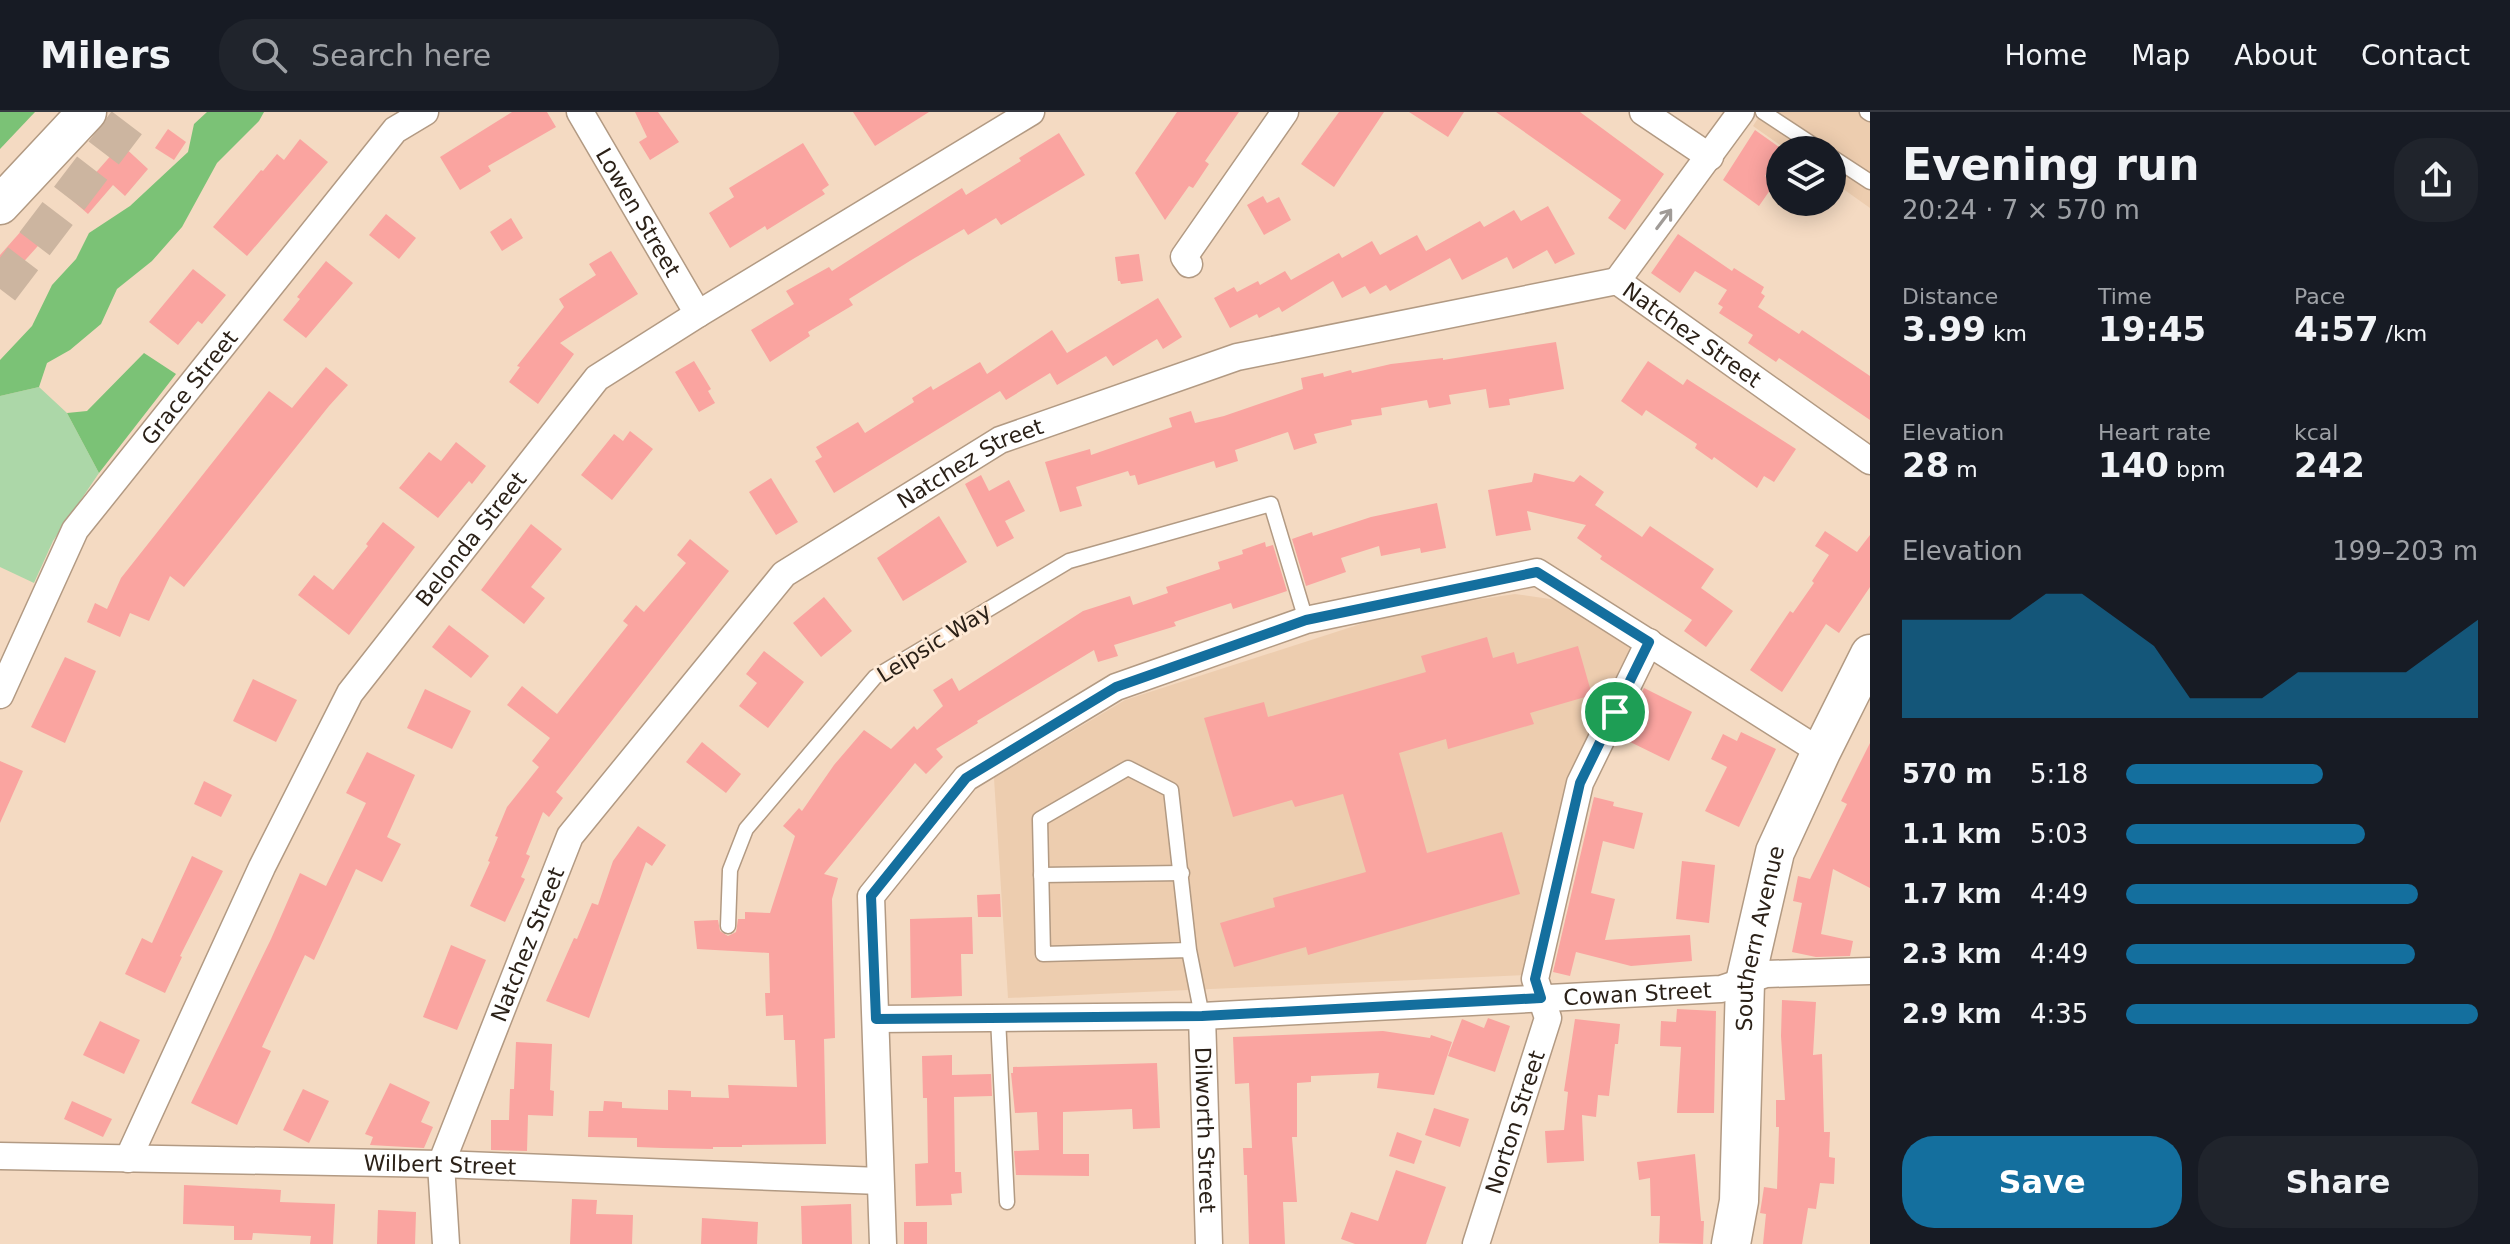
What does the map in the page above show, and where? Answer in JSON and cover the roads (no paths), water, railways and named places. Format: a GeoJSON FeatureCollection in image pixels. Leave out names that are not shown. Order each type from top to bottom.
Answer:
{"type":"FeatureCollection","features":[{"type":"Feature","properties":{"kind":"street"},"geometry":{"type":"LineString","coordinates":[[0,205],[87,112]]}},
{"type":"Feature","properties":{"kind":"street","name":"Grace Street"},"geometry":{"type":"LineString","coordinates":[[0,695],[75,530],[395,130],[425,112]]}},
{"type":"Feature","properties":{"kind":"street","name":"Lowen Street"},"geometry":{"type":"LineString","coordinates":[[580,112],[698,314]]}},
{"type":"Feature","properties":{"kind":"street","name":"Belonda Street"},"geometry":{"type":"LineString","coordinates":[[128,1159],[262,867],[350,693],[597,378],[1031,112]]}},
{"type":"Feature","properties":{"kind":"street"},"geometry":{"type":"LineString","coordinates":[[1187,261],[1285,112]]}},
{"type":"Feature","properties":{"kind":"street"},"geometry":{"type":"LineString","coordinates":[[1643,112],[1710,157]]}},
{"type":"Feature","properties":{"kind":"street"},"geometry":{"type":"LineString","coordinates":[[1617,281],[1741,112]]}},
{"type":"Feature","properties":{"kind":"street","name":"Natchez Street"},"geometry":{"type":"LineString","coordinates":[[446,1244],[441,1164],[570,836],[784,574],[1000,440],[1237,357],[1617,281],[1870,461]]}},
{"type":"Feature","properties":{"kind":"street"},"geometry":{"type":"LineString","coordinates":[[883,1244],[871,896],[966,778],[1116,687],[1306,620],[1537,572],[1821,752]]}},
{"type":"Feature","properties":{"kind":"street","name":"Norton Street"},"geometry":{"type":"LineString","coordinates":[[1476,1244],[1548,1018],[1535,979],[1580,783],[1649,642]]}},
{"type":"Feature","properties":{"kind":"street","name":"Southern Avenue"},"geometry":{"type":"LineString","coordinates":[[1731,1244],[1739,1201],[1745,982],[1775,852],[1870,654]]}},
{"type":"Feature","properties":{"kind":"street","name":"Cowan Street"},"geometry":{"type":"LineString","coordinates":[[876,1019],[1202,1016],[1721,989],[1766,974],[1870,971]]}},
{"type":"Feature","properties":{"kind":"street","name":"Dilworth Street"},"geometry":{"type":"LineString","coordinates":[[1202,1016],[1209,1244]]}},
{"type":"Feature","properties":{"kind":"street","name":"Wilbert Street"},"geometry":{"type":"LineString","coordinates":[[0,1156],[441,1164],[880,1181]]}},
{"type":"Feature","properties":{"kind":"lane"},"geometry":{"type":"LineString","coordinates":[[1763,112],[1800,136]]}},
{"type":"Feature","properties":{"kind":"lane"},"geometry":{"type":"LineString","coordinates":[[1846,166],[1870,182]]}},
{"type":"Feature","properties":{"kind":"lane","name":"Leipsic Way"},"geometry":{"type":"LineString","coordinates":[[728,926],[730,870],[746,829],[875,677],[1069,561],[1271,504],[1306,620]]}},
{"type":"Feature","properties":{"kind":"lane"},"geometry":{"type":"LineString","coordinates":[[1189,950],[1043,954],[1040,819],[1128,768],[1171,790],[1189,950],[1202,1016]]}},
{"type":"Feature","properties":{"kind":"lane"},"geometry":{"type":"LineString","coordinates":[[1041,875],[1182,873]]}},
{"type":"Feature","properties":{"kind":"lane"},"geometry":{"type":"LineString","coordinates":[[998,1018],[1007,1202]]}},
{"type":"Feature","properties":{"kind":"tunnel"},"geometry":{"type":"LineString","coordinates":[[0,289],[135,112]]}}]}
